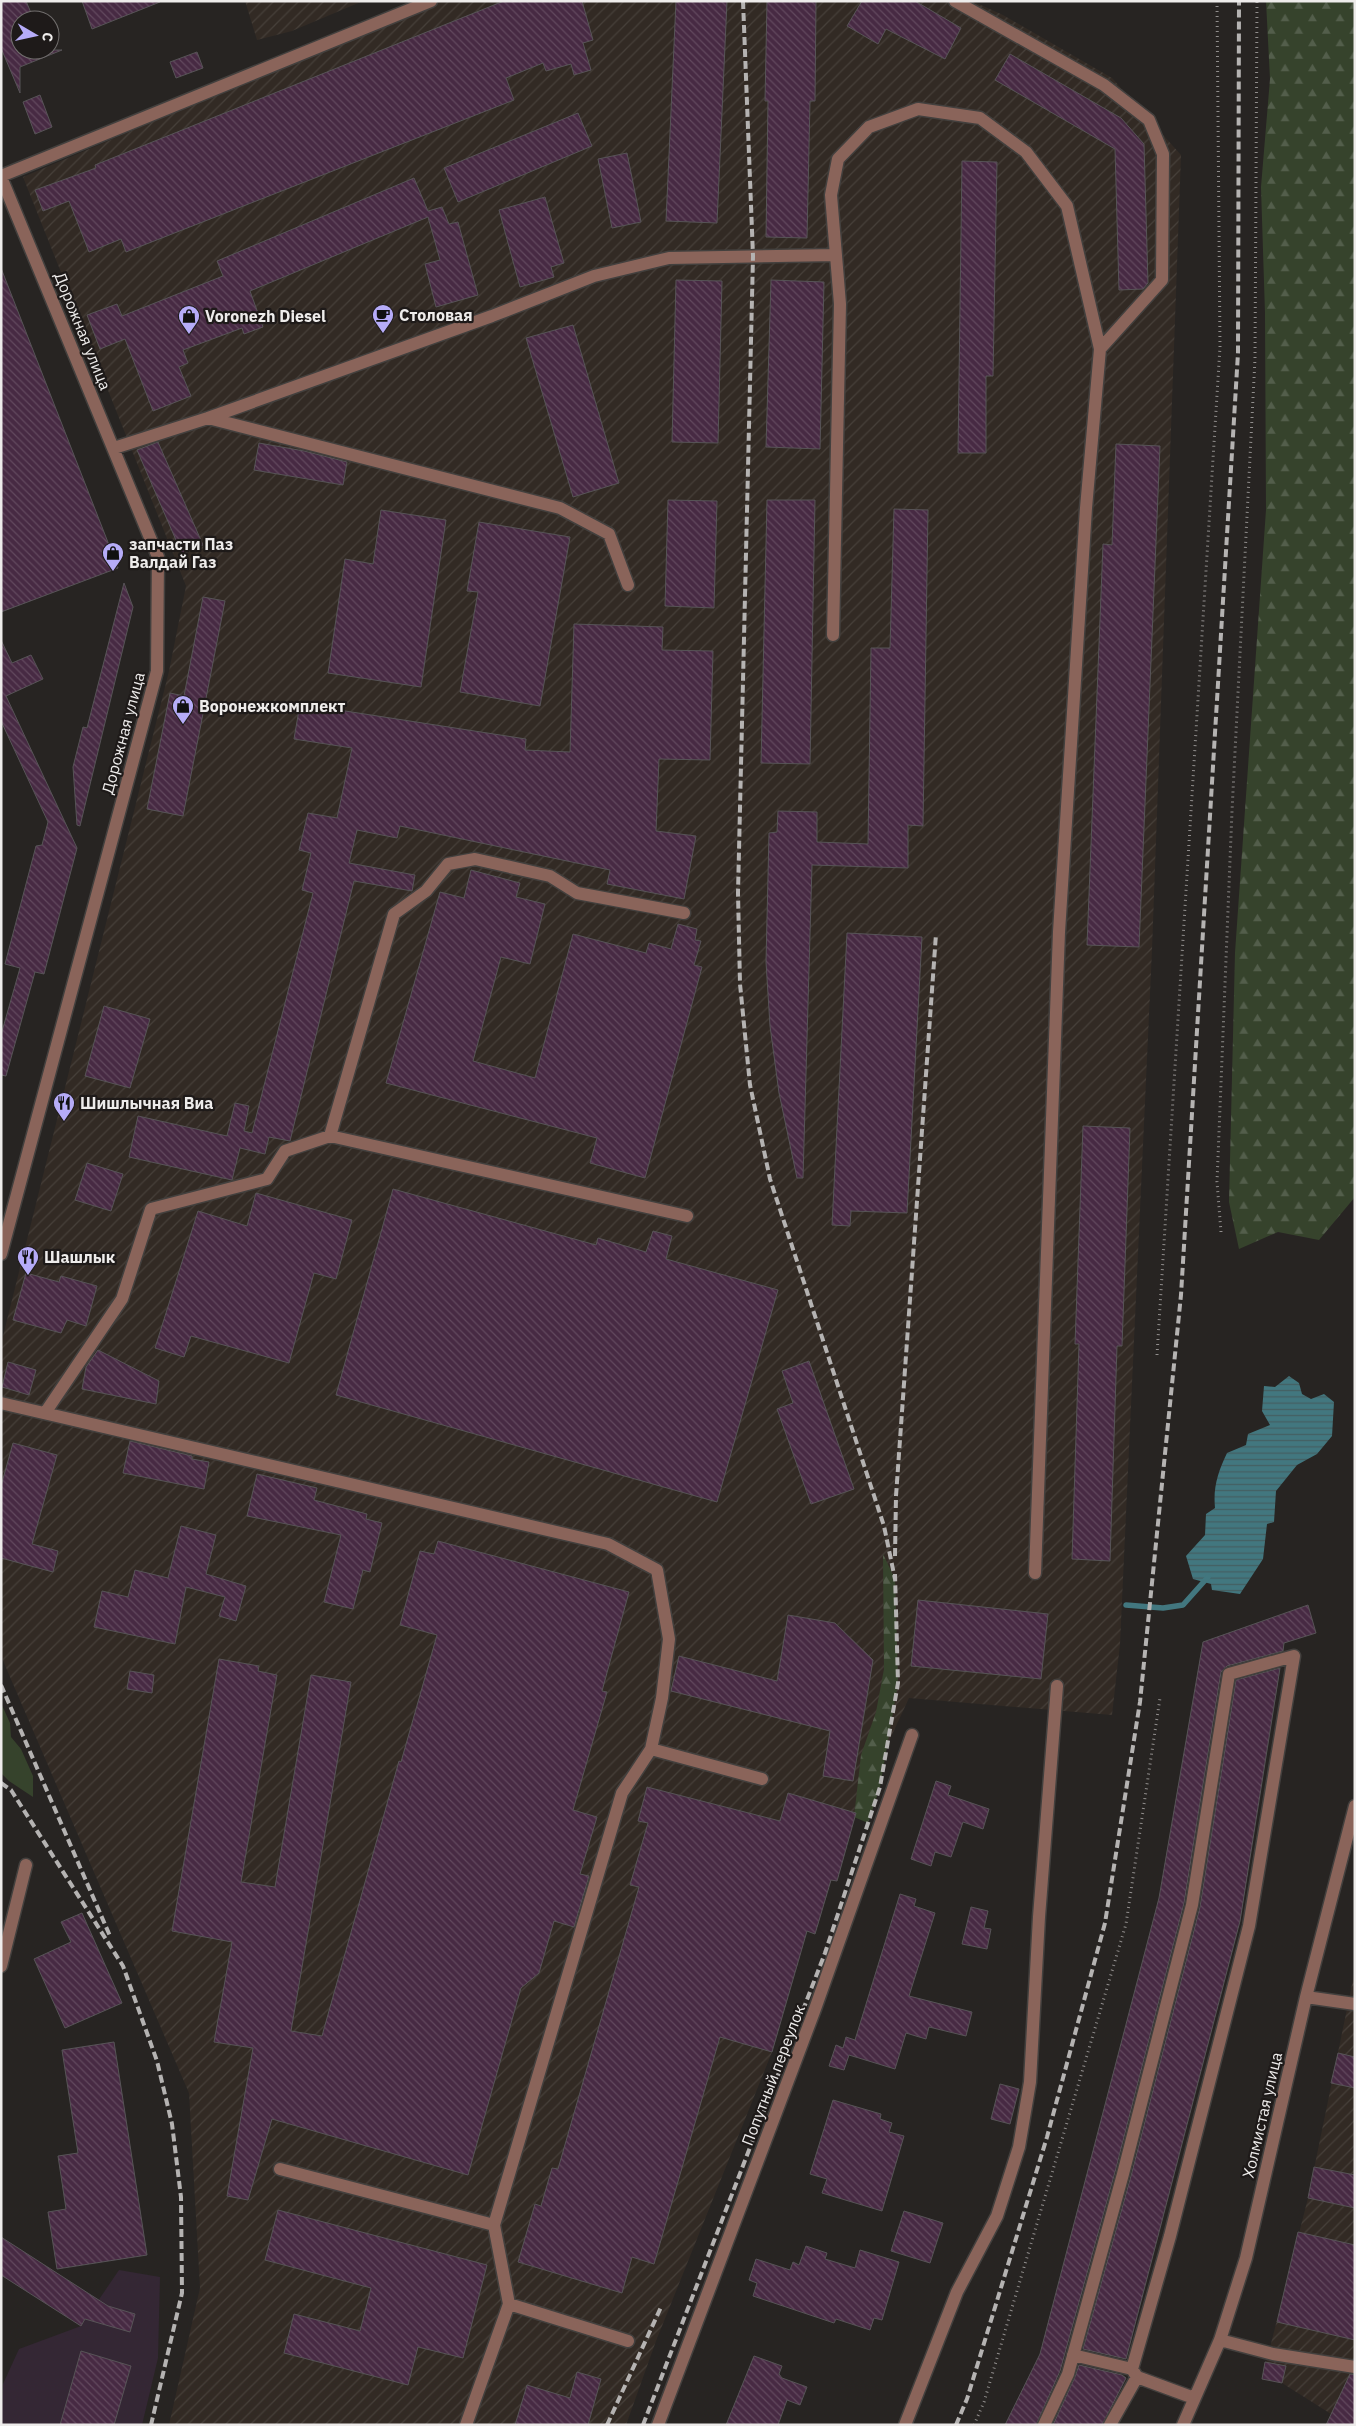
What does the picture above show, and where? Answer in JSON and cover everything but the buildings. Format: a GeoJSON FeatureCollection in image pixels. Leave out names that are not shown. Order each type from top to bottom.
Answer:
{"type":"FeatureCollection","features":[{"type":"Feature","properties":{"kind":"street","name":"Дорожная улица"},"geometry":{"type":"LineString","coordinates":[[1,1254],[157,671],[158,557],[1,176],[431,1]]}},
{"type":"Feature","properties":{"kind":"street"},"geometry":{"type":"LineString","coordinates":[[955,1],[1104,85],[1149,120],[1163,154],[1162,280],[1100,349]]}},
{"type":"Feature","properties":{"kind":"street"},"geometry":{"type":"LineString","coordinates":[[833,635],[840,304],[831,195],[838,159],[869,128],[918,109],[980,118],[1026,152],[1067,206],[1100,349],[1086,508],[1059,932],[1035,1572]]}},
{"type":"Feature","properties":{"kind":"street"},"geometry":{"type":"LineString","coordinates":[[114,448],[208,418],[492,316],[594,276],[669,258],[836,255]]}},
{"type":"Feature","properties":{"kind":"street"},"geometry":{"type":"LineString","coordinates":[[208,418],[560,508],[609,534],[628,585]]}},
{"type":"Feature","properties":{"kind":"street"},"geometry":{"type":"LineString","coordinates":[[330,1136],[394,914],[426,891],[448,864],[474,859],[550,876],[577,893],[684,913]]}},
{"type":"Feature","properties":{"kind":"street"},"geometry":{"type":"LineString","coordinates":[[45,1413],[122,1299],[151,1209],[267,1179],[286,1151],[330,1136],[687,1216]]}},
{"type":"Feature","properties":{"kind":"street"},"geometry":{"type":"LineString","coordinates":[[1,1402],[608,1544],[657,1570],[669,1639],[662,1698],[651,1749],[622,1794],[494,2225],[509,2304],[466,2425]]}},
{"type":"Feature","properties":{"kind":"street"},"geometry":{"type":"LineString","coordinates":[[1044,2425],[1068,2374],[1074,2355],[1192,1905],[1229,1674],[1294,1656],[1249,1926],[1134,2373],[1110,2425]]}},
{"type":"Feature","properties":{"kind":"street"},"geometry":{"type":"LineString","coordinates":[[905,2425],[956,2292],[998,2216],[1019,2147],[1030,2082],[1039,1917],[1057,1686]]}},
{"type":"Feature","properties":{"kind":"street","name":"Попутный переулок"},"geometry":{"type":"LineString","coordinates":[[658,2425],[815,2009],[912,1735]]}},
{"type":"Feature","properties":{"kind":"street"},"geometry":{"type":"LineString","coordinates":[[651,1749],[762,1779]]}},
{"type":"Feature","properties":{"kind":"street","name":"Холмистая улица"},"geometry":{"type":"LineString","coordinates":[[1183,2425],[1220,2340],[1246,2258],[1306,1997],[1355,1806]]}},
{"type":"Feature","properties":{"kind":"street"},"geometry":{"type":"LineString","coordinates":[[1,1966],[26,1865]]}},
{"type":"Feature","properties":{"kind":"street"},"geometry":{"type":"LineString","coordinates":[[1306,1997],[1355,2004]]}},
{"type":"Feature","properties":{"kind":"street"},"geometry":{"type":"LineString","coordinates":[[280,2169],[494,2225]]}},
{"type":"Feature","properties":{"kind":"street"},"geometry":{"type":"LineString","coordinates":[[509,2304],[628,2341]]}},
{"type":"Feature","properties":{"kind":"street"},"geometry":{"type":"LineString","coordinates":[[1220,2340],[1273,2354],[1355,2366]]}},
{"type":"Feature","properties":{"kind":"street"},"geometry":{"type":"LineString","coordinates":[[1074,2355],[1134,2373],[1194,2398]]}},
{"type":"Feature","properties":{"kind":"path"},"geometry":{"type":"LineString","coordinates":[[1156,1355],[1220,347],[1217,1]]}},
{"type":"Feature","properties":{"kind":"path"},"geometry":{"type":"LineString","coordinates":[[1221,1232],[1217,1182],[1218,1152],[1232,811],[1255,360],[1257,1]]}},
{"type":"Feature","properties":{"kind":"path"},"geometry":{"type":"LineString","coordinates":[[974,2425],[984,2402],[1126,1924],[1160,1698]]}},
{"type":"Feature","properties":{"kind":"shaded area"},"geometry":{"type":"Polygon","coordinates":[[[245,1],[363,1],[292,31],[257,40],[245,1]]]}},
{"type":"Feature","properties":{"kind":"shaded area"},"geometry":{"type":"Polygon","coordinates":[[[438,1],[972,1],[1003,15],[1112,78],[1181,155],[1152,950],[1120,1644],[1112,1715],[909,1698],[854,1817],[837,1881],[831,1880],[815,1934],[807,1931],[772,2052],[656,2341],[626,2425],[169,2425],[200,2288],[189,2093],[1,1656],[1,1344],[169,671],[186,586],[23,177],[438,1]]]}},
{"type":"Feature","properties":{"kind":"shaded area"},"geometry":{"type":"Polygon","coordinates":[[[1355,1970],[1355,2425],[1331,2414],[1282,2383],[1262,2379],[1308,2198],[1355,1970]]]}},
{"type":"Feature","properties":{"kind":"shaded area"},"geometry":{"type":"Polygon","coordinates":[[[119,2270],[160,2277],[158,2358],[142,2425],[1,2425],[3,2384],[19,2349],[81,2326],[119,2270]]]}},
{"type":"Feature","properties":{"kind":"green space"},"geometry":{"type":"Polygon","coordinates":[[[1266,1],[1355,1],[1355,1197],[1319,1240],[1278,1232],[1239,1249],[1229,1202],[1235,953],[1266,510],[1265,313],[1261,187],[1270,79],[1266,1]]]}},
{"type":"Feature","properties":{"kind":"green space"},"geometry":{"type":"Polygon","coordinates":[[[883,1554],[895,1579],[898,1683],[880,1787],[868,1823],[854,1817],[861,1755],[876,1712],[884,1669],[883,1554]]]}},
{"type":"Feature","properties":{"kind":"green space"},"geometry":{"type":"Polygon","coordinates":[[[1,1703],[10,1723],[11,1737],[21,1749],[33,1776],[33,1797],[9,1781],[1,1773],[1,1703]]]}},
{"type":"Feature","properties":{"kind":"water"},"geometry":{"type":"Polygon","coordinates":[[[1289,1376],[1299,1383],[1302,1394],[1311,1399],[1324,1394],[1334,1402],[1332,1436],[1317,1454],[1297,1465],[1276,1491],[1274,1522],[1267,1524],[1263,1559],[1240,1594],[1212,1590],[1211,1584],[1193,1579],[1186,1556],[1205,1535],[1206,1514],[1215,1508],[1217,1480],[1227,1453],[1246,1445],[1248,1434],[1270,1425],[1262,1411],[1264,1386],[1275,1387],[1289,1376]]]}},
{"type":"Feature","properties":{"kind":"waterway"},"geometry":{"type":"LineString","coordinates":[[1126,1605],[1163,1608],[1183,1605],[1208,1577]]}},
{"type":"Feature","properties":{"kind":"railway"},"geometry":{"type":"LineString","coordinates":[[743,1],[753,256],[738,893],[740,984],[750,1085],[770,1179],[884,1526],[895,1579]]}},
{"type":"Feature","properties":{"kind":"railway"},"geometry":{"type":"LineString","coordinates":[[956,2425],[967,2399],[1047,2137],[1105,1923],[1140,1702],[1181,1295],[1238,353],[1239,1]]}},
{"type":"Feature","properties":{"kind":"railway"},"geometry":{"type":"LineString","coordinates":[[895,1556],[896,1496],[936,934]]}},
{"type":"Feature","properties":{"kind":"railway"},"geometry":{"type":"LineString","coordinates":[[643,2425],[825,1953],[880,1787],[898,1683],[895,1574]]}},
{"type":"Feature","properties":{"kind":"railway"},"geometry":{"type":"LineString","coordinates":[[1,1685],[110,1936]]}},
{"type":"Feature","properties":{"kind":"railway"},"geometry":{"type":"LineString","coordinates":[[1,1783],[11,1790],[123,1966],[157,2061],[172,2124],[181,2197],[182,2293],[151,2425]]}},
{"type":"Feature","properties":{"kind":"railway"},"geometry":{"type":"LineString","coordinates":[[607,2425],[662,2305]]}},
{"type":"Feature","properties":{"kind":"place","name":"Столовая"},"geometry":{"type":"Point","coordinates":[383,334]}},
{"type":"Feature","properties":{"kind":"place","name":"Voronezh Diesel"},"geometry":{"type":"Point","coordinates":[189,335]}},
{"type":"Feature","properties":{"kind":"place","name":"запчасти Паз Валдай Газ"},"geometry":{"type":"Point","coordinates":[113,572]}},
{"type":"Feature","properties":{"kind":"place","name":"Воронежкомплект"},"geometry":{"type":"Point","coordinates":[183,725]}},
{"type":"Feature","properties":{"kind":"place","name":"Шишлычная Виа"},"geometry":{"type":"Point","coordinates":[64,1122]}},
{"type":"Feature","properties":{"kind":"place","name":"Шашлык"},"geometry":{"type":"Point","coordinates":[28,1276]}}]}
